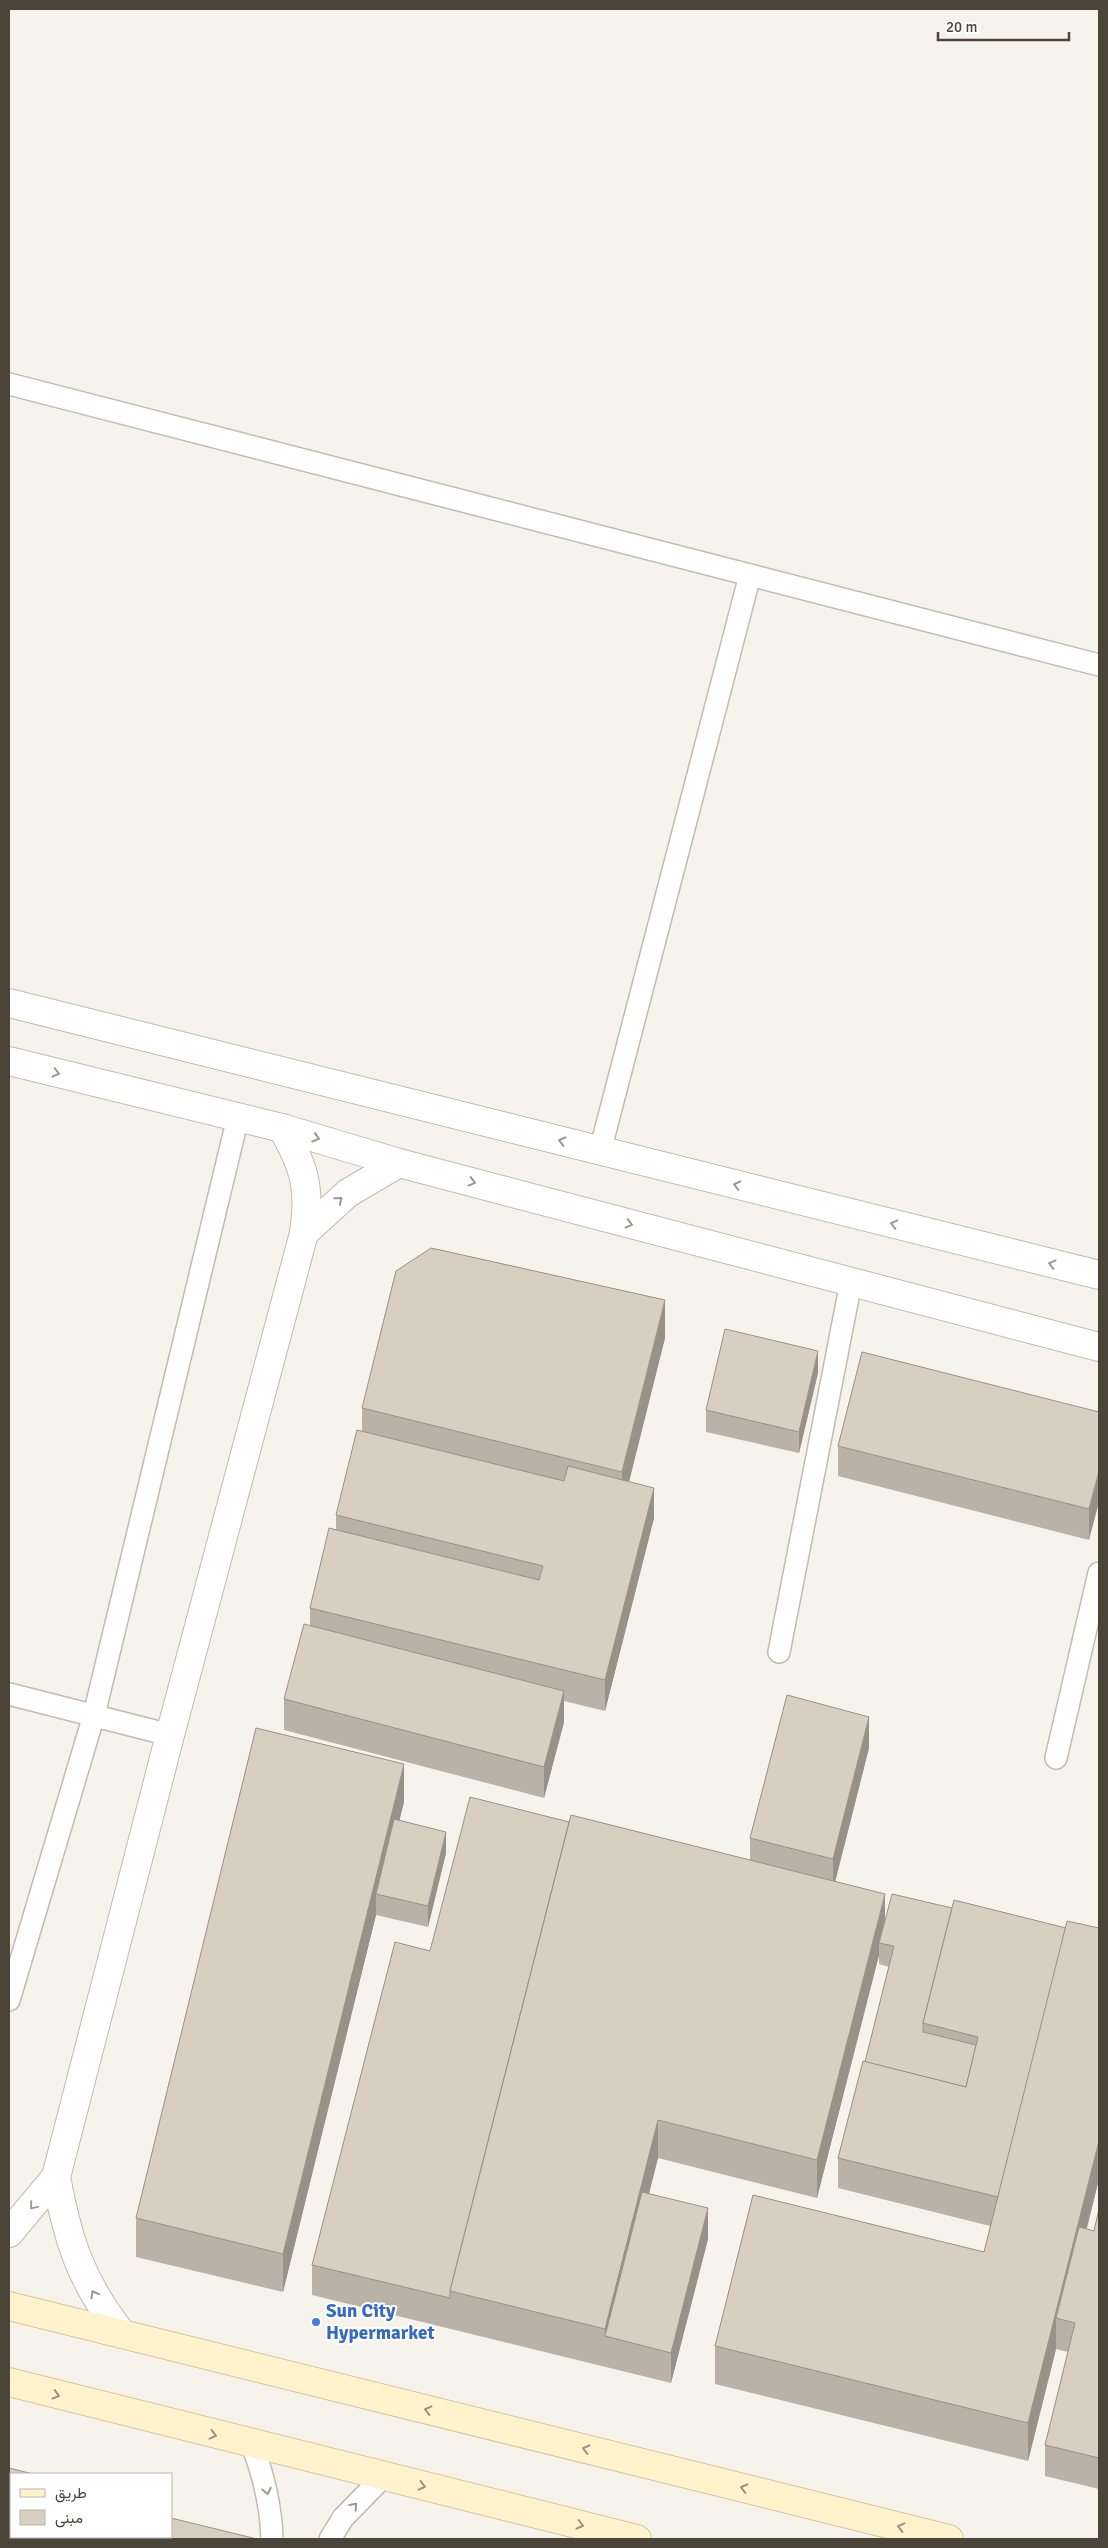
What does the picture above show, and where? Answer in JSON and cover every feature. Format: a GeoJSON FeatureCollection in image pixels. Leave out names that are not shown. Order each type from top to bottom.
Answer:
{"type":"FeatureCollection","features":[{"type":"Feature","properties":{"kind":"main road"},"geometry":{"type":"LineString","coordinates":[[9,2306],[949,2539]]}},
{"type":"Feature","properties":{"kind":"main road"},"geometry":{"type":"LineString","coordinates":[[9,2382],[252,2445],[637,2539]]}},
{"type":"Feature","properties":{"kind":"street"},"geometry":{"type":"LineString","coordinates":[[9,1003],[1099,1275]]}},
{"type":"Feature","properties":{"kind":"street"},"geometry":{"type":"LineString","coordinates":[[9,1061],[282,1128],[399,1163],[1099,1347]]}},
{"type":"Feature","properties":{"kind":"street"},"geometry":{"type":"LineString","coordinates":[[9,2233],[56,2178],[170,1735],[304,1233],[307,1194],[304,1173],[299,1157],[282,1128]]}},
{"type":"Feature","properties":{"kind":"street"},"geometry":{"type":"LineString","coordinates":[[304,1233],[348,1193],[399,1163]]}},
{"type":"Feature","properties":{"kind":"street"},"geometry":{"type":"LineString","coordinates":[[56,2178],[65,2221],[85,2279],[100,2305],[122,2334]]}},
{"type":"Feature","properties":{"kind":"lane"},"geometry":{"type":"LineString","coordinates":[[9,384],[1099,664]]}},
{"type":"Feature","properties":{"kind":"lane"},"geometry":{"type":"LineString","coordinates":[[600,1150],[750,575]]}},
{"type":"Feature","properties":{"kind":"lane"},"geometry":{"type":"LineString","coordinates":[[9,2000],[94,1716],[238,1117]]}},
{"type":"Feature","properties":{"kind":"lane"},"geometry":{"type":"LineString","coordinates":[[779,1652],[851,1282]]}},
{"type":"Feature","properties":{"kind":"lane"},"geometry":{"type":"LineString","coordinates":[[1056,1758],[1099,1573]]}},
{"type":"Feature","properties":{"kind":"lane"},"geometry":{"type":"LineString","coordinates":[[9,1694],[170,1735]]}},
{"type":"Feature","properties":{"kind":"lane"},"geometry":{"type":"LineString","coordinates":[[252,2445],[264,2477],[271,2511],[272,2539]]}},
{"type":"Feature","properties":{"kind":"lane"},"geometry":{"type":"LineString","coordinates":[[330,2539],[344,2518],[383,2477]]}},
{"type":"Feature","properties":{"kind":"building"},"geometry":{"type":"Polygon","coordinates":[[[431,1248],[665,1300],[622,1472],[362,1408],[396,1271],[431,1248]]]}},
{"type":"Feature","properties":{"kind":"building"},"geometry":{"type":"Polygon","coordinates":[[[725,1329],[818,1351],[799,1432],[706,1410],[725,1329]]]}},
{"type":"Feature","properties":{"kind":"building"},"geometry":{"type":"Polygon","coordinates":[[[862,1352],[1099,1412],[1099,1471],[1089,1509],[838,1446],[862,1352]]]}},
{"type":"Feature","properties":{"kind":"building"},"geometry":{"type":"Polygon","coordinates":[[[357,1430],[564,1481],[568,1466],[654,1488],[605,1680],[310,1608],[329,1528],[539,1580],[543,1566],[336,1515],[357,1430]]]}},
{"type":"Feature","properties":{"kind":"building"},"geometry":{"type":"Polygon","coordinates":[[[304,1624],[564,1691],[544,1767],[284,1699],[304,1624]]]}},
{"type":"Feature","properties":{"kind":"building"},"geometry":{"type":"Polygon","coordinates":[[[787,1695],[869,1717],[833,1859],[750,1838],[787,1695]]]}},
{"type":"Feature","properties":{"kind":"building"},"geometry":{"type":"Polygon","coordinates":[[[256,1728],[404,1764],[283,2254],[136,2218],[256,1728]]]}},
{"type":"Feature","properties":{"kind":"building"},"geometry":{"type":"Polygon","coordinates":[[[470,1797],[569,1822],[450,2291],[450,2298],[312,2265],[395,1942],[430,1951],[470,1797]]]}},
{"type":"Feature","properties":{"kind":"building"},"geometry":{"type":"Polygon","coordinates":[[[571,1815],[885,1894],[817,2160],[658,2120],[605,2329],[450,2291],[571,1815]]]}},
{"type":"Feature","properties":{"kind":"building"},"geometry":{"type":"Polygon","coordinates":[[[394,1819],[446,1832],[428,1906],[376,1894],[394,1819]]]}},
{"type":"Feature","properties":{"kind":"building"},"geometry":{"type":"Polygon","coordinates":[[[892,1894],[952,1908],[923,2023],[923,2032],[976,2045],[966,2087],[865,2062],[894,1946],[879,1943],[892,1894]]]}},
{"type":"Feature","properties":{"kind":"building"},"geometry":{"type":"Polygon","coordinates":[[[954,1900],[1066,1928],[998,2197],[838,2158],[863,2061],[966,2087],[978,2037],[923,2023],[954,1900]]]}},
{"type":"Feature","properties":{"kind":"building"},"geometry":{"type":"Polygon","coordinates":[[[1067,1921],[1099,1928],[1099,2141],[1028,2423],[715,2346],[753,2195],[984,2252],[1067,1921]]]}},
{"type":"Feature","properties":{"kind":"building"},"geometry":{"type":"Polygon","coordinates":[[[642,2192],[708,2208],[671,2353],[605,2336],[642,2192]]]}},
{"type":"Feature","properties":{"kind":"building"},"geometry":{"type":"Polygon","coordinates":[[[1099,2209],[1099,2458],[1045,2445],[1075,2323],[1056,2318],[1079,2227],[1094,2231],[1099,2209]]]}},
{"type":"Feature","properties":{"kind":"building"},"geometry":{"type":"Polygon","coordinates":[[[9,2468],[29,2473],[10,2473],[10,2538],[74,2538],[9,2539],[9,2468]]]}},
{"type":"Feature","properties":{"kind":"building"},"geometry":{"type":"Polygon","coordinates":[[[172,2518],[257,2539],[75,2539],[172,2538],[172,2518]]]}},
{"type":"Feature","properties":{"kind":"place","name":"Sun City Hypermarket"},"geometry":{"type":"Point","coordinates":[316,2322]}}]}
